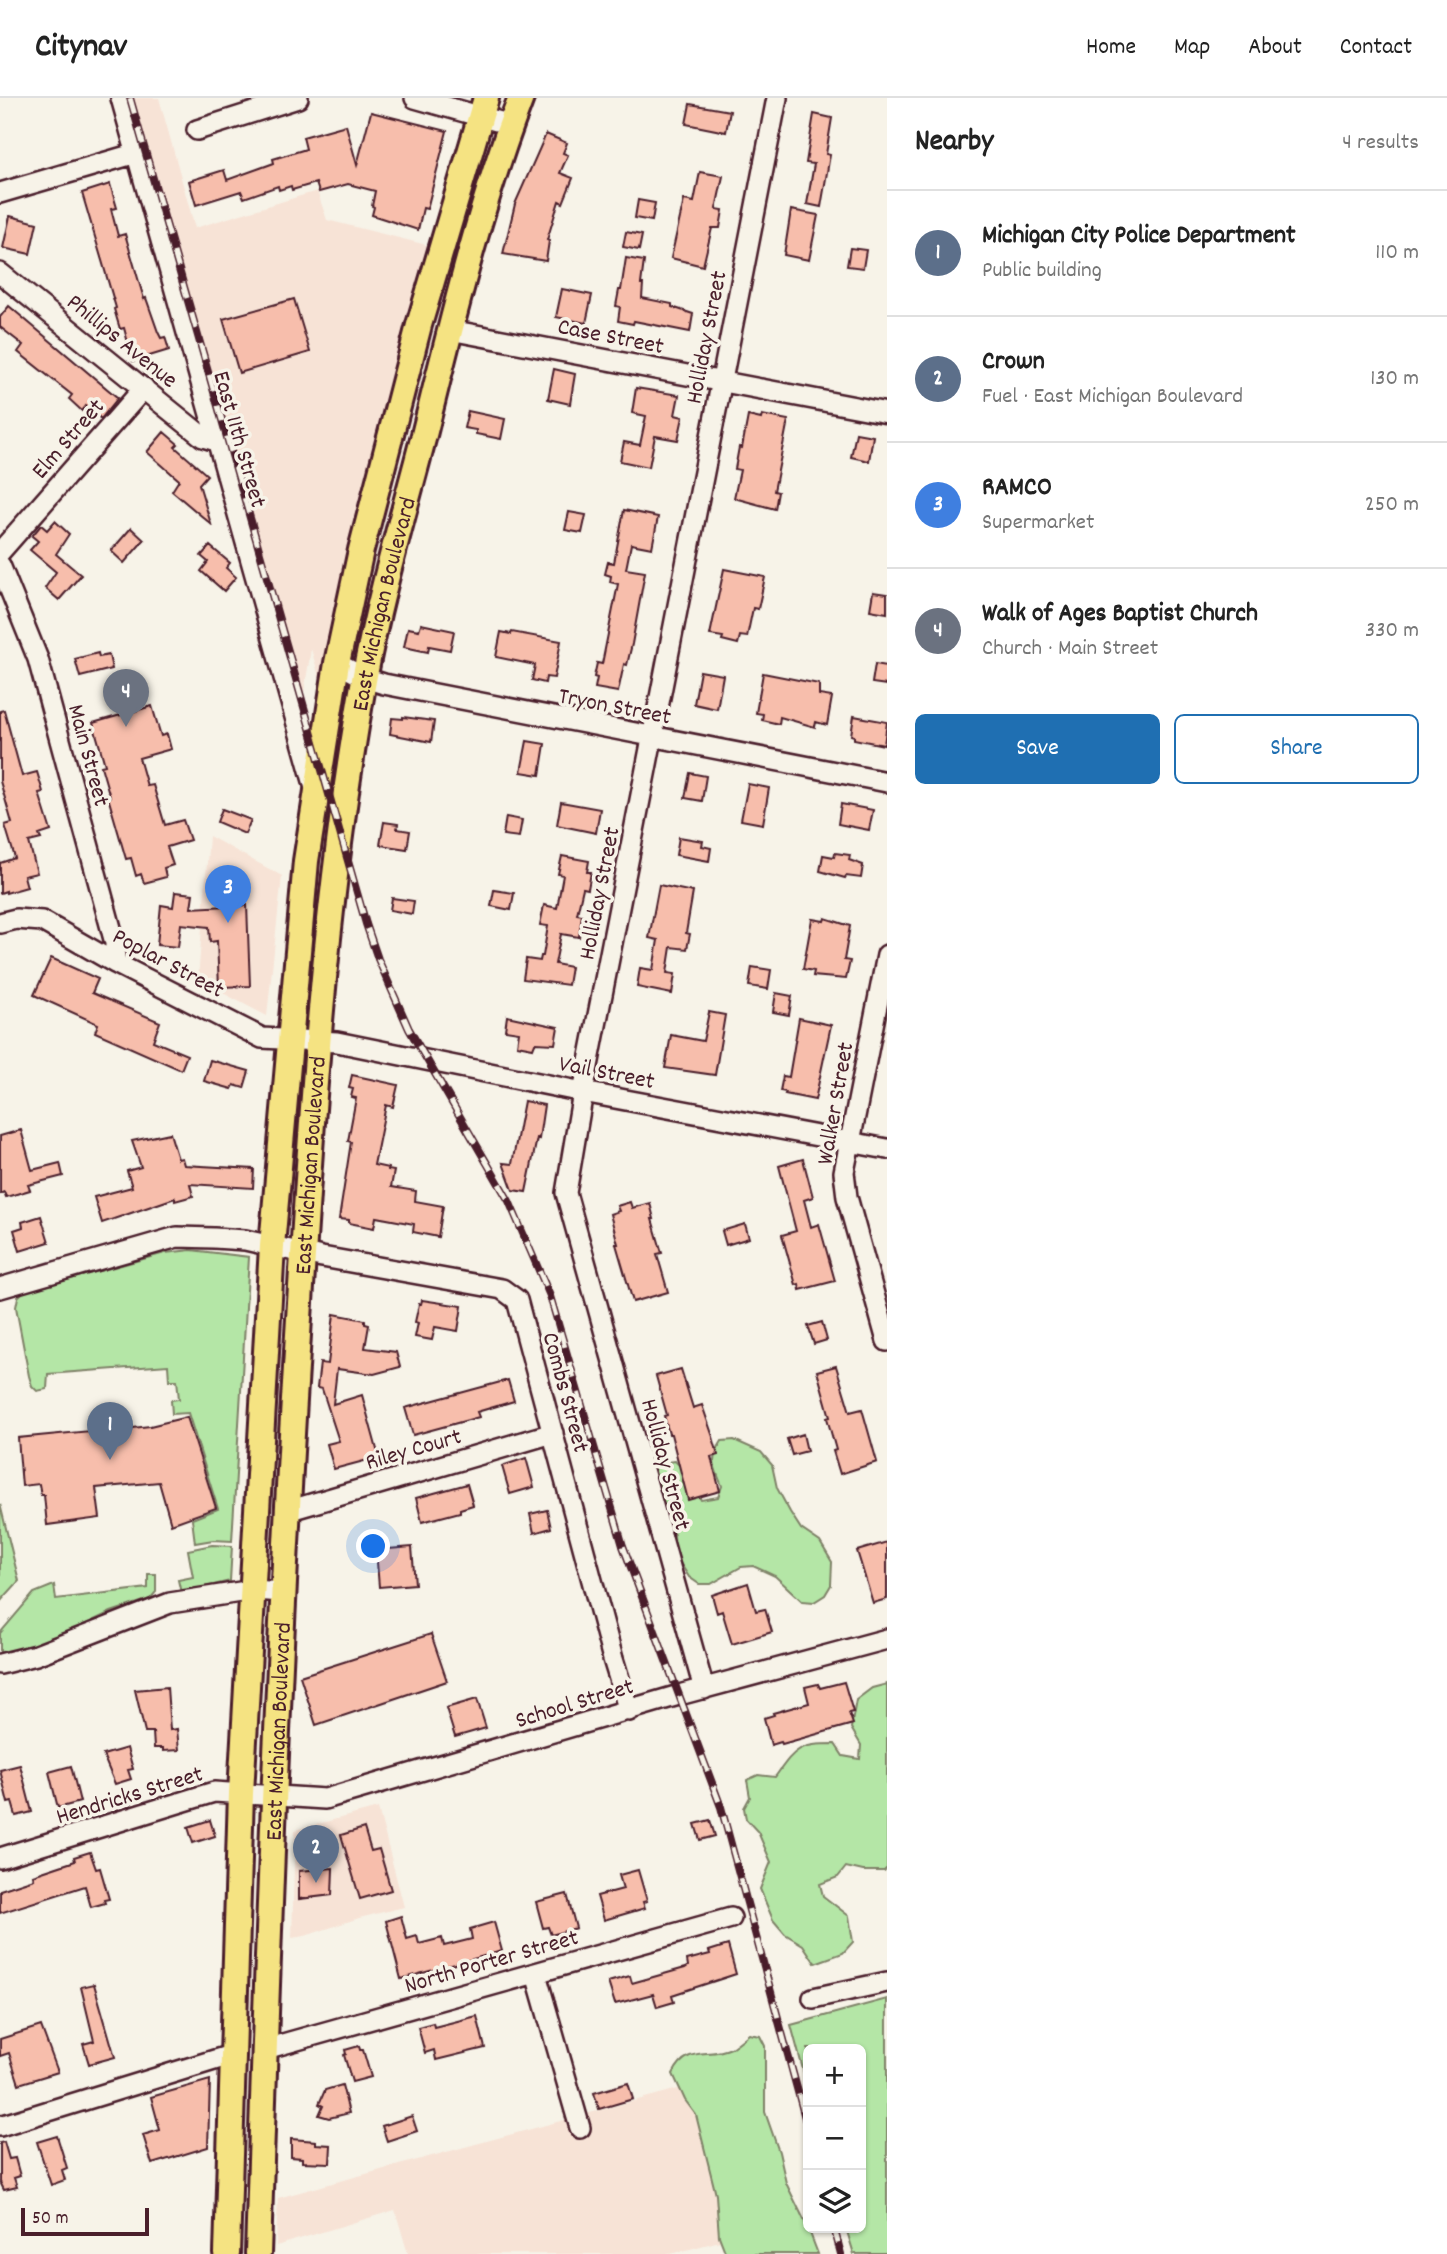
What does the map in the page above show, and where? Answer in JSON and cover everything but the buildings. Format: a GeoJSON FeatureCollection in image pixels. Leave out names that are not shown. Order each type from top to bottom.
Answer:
{"type":"FeatureCollection","features":[{"type":"Feature","properties":{"kind":"main road","name":"East Michigan Boulevard"},"geometry":{"type":"LineString","coordinates":[[258,2254],[273,1796],[287,1511],[302,1253],[332,895],[365,678],[450,330],[480,220],[521,98]]}},
{"type":"Feature","properties":{"kind":"main road","name":"East Michigan Boulevard"},"geometry":{"type":"LineString","coordinates":[[227,2254],[242,1793],[272,1246],[306,860],[337,663],[361,550],[416,338],[482,107]]}},
{"type":"Feature","properties":{"kind":"street","name":"East 11th Street"},"geometry":{"type":"LineString","coordinates":[[121,98],[316,792]]}},
{"type":"Feature","properties":{"kind":"street"},"geometry":{"type":"LineString","coordinates":[[197,130],[298,98]]}},
{"type":"Feature","properties":{"kind":"street"},"geometry":{"type":"LineString","coordinates":[[415,98],[482,107],[511,125]]}},
{"type":"Feature","properties":{"kind":"street","name":"Holliday Street"},"geometry":{"type":"LineString","coordinates":[[704,1689],[566,1193],[583,1092],[777,98]]}},
{"type":"Feature","properties":{"kind":"street"},"geometry":{"type":"LineString","coordinates":[[0,193],[137,153]]}},
{"type":"Feature","properties":{"kind":"street","name":"Phillips Avenue"},"geometry":{"type":"LineString","coordinates":[[0,273],[203,437],[216,441]]}},
{"type":"Feature","properties":{"kind":"street","name":"Case Street"},"geometry":{"type":"LineString","coordinates":[[450,330],[887,413]]}},
{"type":"Feature","properties":{"kind":"street","name":"Elm Street"},"geometry":{"type":"LineString","coordinates":[[0,552],[144,388]]}},
{"type":"Feature","properties":{"kind":"street","name":"Main Street"},"geometry":{"type":"LineString","coordinates":[[0,565],[38,659],[115,943],[115,964]]}},
{"type":"Feature","properties":{"kind":"street","name":"Tryon Street"},"geometry":{"type":"LineString","coordinates":[[337,663],[365,678],[384,684],[887,782]]}},
{"type":"Feature","properties":{"kind":"street","name":"Poplar Street"},"geometry":{"type":"LineString","coordinates":[[0,923],[16,919],[42,921],[115,964],[262,1038],[318,1040]]}},
{"type":"Feature","properties":{"kind":"street","name":"Walker Street"},"geometry":{"type":"LineString","coordinates":[[887,955],[844,1172],[847,1197],[887,1340]]}},
{"type":"Feature","properties":{"kind":"street","name":"Vail Street"},"geometry":{"type":"LineString","coordinates":[[318,1040],[887,1149]]}},
{"type":"Feature","properties":{"kind":"street","name":"Combs Street"},"geometry":{"type":"LineString","coordinates":[[0,1288],[177,1237],[233,1238],[502,1289],[517,1300],[629,1711]]}},
{"type":"Feature","properties":{"kind":"street","name":"Riley Court"},"geometry":{"type":"LineString","coordinates":[[287,1511],[553,1433]]}},
{"type":"Feature","properties":{"kind":"street"},"geometry":{"type":"LineString","coordinates":[[0,1664],[36,1655],[170,1603],[253,1590],[283,1592]]}},
{"type":"Feature","properties":{"kind":"street","name":"School Street"},"geometry":{"type":"LineString","coordinates":[[273,1796],[326,1799],[704,1689],[887,1639]]}},
{"type":"Feature","properties":{"kind":"street","name":"Hendricks Street"},"geometry":{"type":"LineString","coordinates":[[0,1858],[214,1792],[273,1796]]}},
{"type":"Feature","properties":{"kind":"street","name":"North Porter Street"},"geometry":{"type":"LineString","coordinates":[[265,2049],[731,1918]]}},
{"type":"Feature","properties":{"kind":"street"},"geometry":{"type":"LineString","coordinates":[[536,1974],[580,2128]]}},
{"type":"Feature","properties":{"kind":"street"},"geometry":{"type":"LineString","coordinates":[[813,1998],[887,1982]]}},
{"type":"Feature","properties":{"kind":"street"},"geometry":{"type":"LineString","coordinates":[[0,2126],[234,2054]]}},
{"type":"Feature","properties":{"kind":"shaded area"},"geometry":{"type":"Polygon","coordinates":[[[122,98],[159,98],[195,228],[317,191],[327,220],[431,246],[359,508],[321,683],[311,649],[300,717],[122,98]]]}},
{"type":"Feature","properties":{"kind":"shaded area"},"geometry":{"type":"Polygon","coordinates":[[[209,836],[282,876],[267,1016],[198,980],[209,836]]]}},
{"type":"Feature","properties":{"kind":"shaded area"},"geometry":{"type":"Polygon","coordinates":[[[378,1808],[404,1907],[292,1938],[295,1830],[378,1808]]]}},
{"type":"Feature","properties":{"kind":"shaded area"},"geometry":{"type":"Polygon","coordinates":[[[689,2086],[735,2237],[671,2254],[408,2254],[395,2210],[276,2246],[278,2198],[689,2086]]]}},
{"type":"Feature","properties":{"kind":"green space"},"geometry":{"type":"Polygon","coordinates":[[[191,1250],[249,1257],[232,1541],[195,1543],[192,1519],[218,1509],[188,1413],[172,1414],[171,1400],[179,1399],[177,1380],[169,1380],[168,1365],[48,1374],[47,1389],[37,1391],[29,1376],[16,1307],[18,1297],[23,1292],[165,1253],[191,1250]]]}},
{"type":"Feature","properties":{"kind":"green space"},"geometry":{"type":"Polygon","coordinates":[[[734,1440],[761,1452],[772,1465],[777,1488],[790,1512],[801,1529],[820,1542],[832,1562],[831,1585],[825,1595],[814,1602],[802,1601],[775,1576],[753,1566],[741,1567],[711,1584],[699,1584],[689,1577],[675,1555],[674,1535],[651,1485],[650,1473],[657,1463],[675,1461],[683,1469],[701,1500],[718,1497],[722,1486],[715,1468],[715,1454],[722,1441],[734,1440]]]}},
{"type":"Feature","properties":{"kind":"green space"},"geometry":{"type":"Polygon","coordinates":[[[0,1504],[19,1581],[0,1602],[0,1504]]]}},
{"type":"Feature","properties":{"kind":"green space"},"geometry":{"type":"Polygon","coordinates":[[[212,1545],[232,1546],[230,1581],[181,1593],[178,1580],[193,1577],[188,1550],[212,1545]]]}},
{"type":"Feature","properties":{"kind":"green space"},"geometry":{"type":"Polygon","coordinates":[[[148,1574],[156,1574],[156,1592],[150,1599],[111,1612],[40,1646],[0,1659],[0,1633],[34,1593],[54,1585],[56,1599],[148,1588],[148,1574]]]}},
{"type":"Feature","properties":{"kind":"green space"},"geometry":{"type":"Polygon","coordinates":[[[887,1684],[887,1868],[884,1871],[863,1871],[846,1867],[838,1877],[820,1884],[823,1896],[849,1916],[853,1942],[843,1953],[815,1963],[803,1945],[785,1934],[773,1920],[760,1889],[771,1862],[758,1832],[746,1819],[744,1808],[750,1797],[747,1780],[758,1775],[775,1777],[793,1754],[813,1745],[835,1744],[843,1756],[860,1759],[861,1745],[851,1728],[856,1700],[872,1688],[887,1684]]]}},
{"type":"Feature","properties":{"kind":"green space"},"geometry":{"type":"Polygon","coordinates":[[[887,1999],[887,2254],[854,2254],[848,2233],[866,2233],[866,2044],[803,2044],[803,2069],[791,2025],[887,1999]]]}},
{"type":"Feature","properties":{"kind":"green space"},"geometry":{"type":"Polygon","coordinates":[[[749,2034],[760,2036],[765,2046],[765,2112],[786,2183],[803,2218],[803,2233],[810,2233],[818,2254],[726,2254],[719,2236],[716,2195],[696,2115],[685,2100],[673,2074],[691,2055],[731,2048],[749,2034]]]}},
{"type":"Feature","properties":{"kind":"railway"},"geometry":{"type":"LineString","coordinates":[[130,98],[366,924],[378,959],[409,1029],[509,1201],[550,1296],[623,1546],[721,1807],[803,2110]]}},
{"type":"Feature","properties":{"kind":"railway"},"geometry":{"type":"LineString","coordinates":[[835,2233],[841,2254]]}},
{"type":"Feature","properties":{"kind":"place","name":"Walk of Ages Baptist Church"},"geometry":{"type":"Point","coordinates":[126,727]}},
{"type":"Feature","properties":{"kind":"place","name":"RAMCO"},"geometry":{"type":"Point","coordinates":[228,923]}},
{"type":"Feature","properties":{"kind":"place","name":"Michigan City Police Department"},"geometry":{"type":"Point","coordinates":[110,1460]}},
{"type":"Feature","properties":{"kind":"place","name":"Crown"},"geometry":{"type":"Point","coordinates":[316,1883]}}]}
